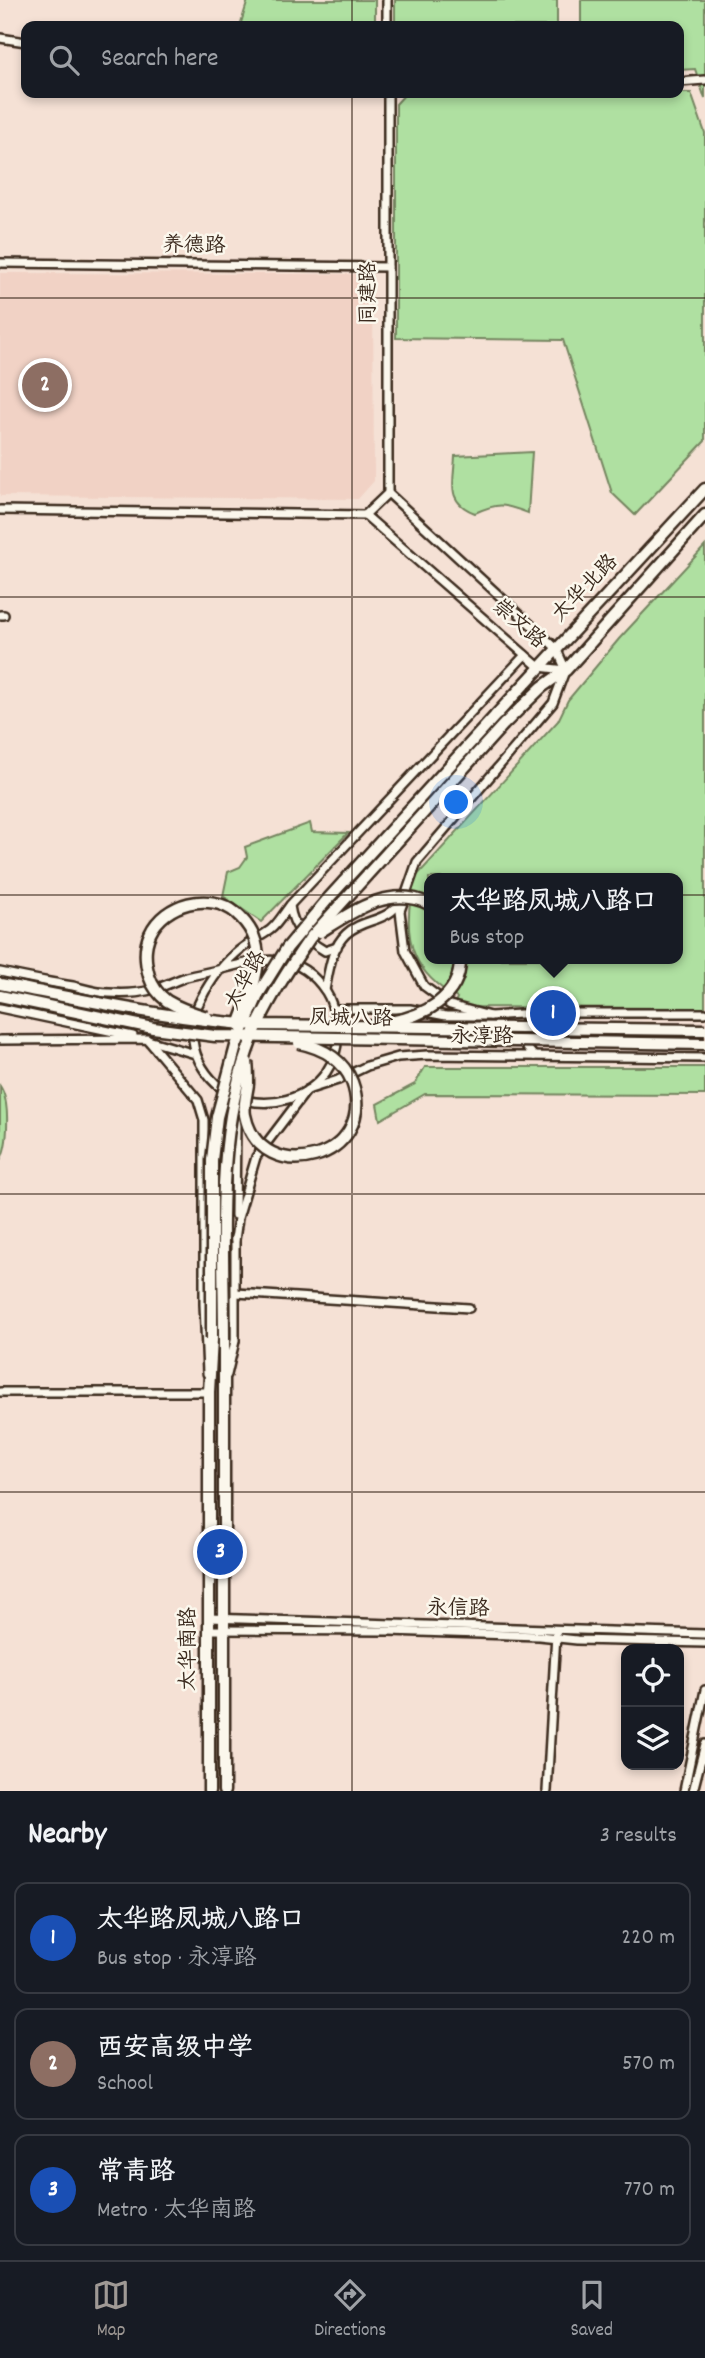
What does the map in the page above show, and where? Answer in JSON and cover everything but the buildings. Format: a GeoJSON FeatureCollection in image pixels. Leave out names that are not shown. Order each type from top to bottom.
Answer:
{"type":"FeatureCollection","features":[{"type":"Feature","properties":{"kind":"main road","name":"太华北路"},"geometry":{"type":"LineString","coordinates":[[495,716],[705,489]]}},
{"type":"Feature","properties":{"kind":"main road","name":"太华北路"},"geometry":{"type":"LineString","coordinates":[[503,724],[542,687],[566,670],[705,515]]}},
{"type":"Feature","properties":{"kind":"main road","name":"太华路"},"geometry":{"type":"LineString","coordinates":[[212,1339],[212,1160],[217,1117],[229,1068],[260,993],[287,948],[336,890],[495,716]]}},
{"type":"Feature","properties":{"kind":"main road","name":"太华路"},"geometry":{"type":"LineString","coordinates":[[224,1340],[225,1149],[233,1098],[260,1019],[310,938],[503,724]]}},
{"type":"Feature","properties":{"kind":"main road"},"geometry":{"type":"LineString","coordinates":[[310,938],[356,909],[392,896],[417,898],[424,902]]}},
{"type":"Feature","properties":{"kind":"main road"},"geometry":{"type":"LineString","coordinates":[[229,1068],[231,1047],[258,971],[258,946],[249,925],[226,904],[193,902],[170,912],[158,922],[150,934],[146,948],[146,965],[152,984],[165,1000],[187,1011],[231,1023]]}},
{"type":"Feature","properties":{"kind":"main road"},"geometry":{"type":"LineString","coordinates":[[366,1027],[407,1019],[431,1009],[448,994],[455,982],[459,964]]}},
{"type":"Feature","properties":{"kind":"main road","name":"凤城八路"},"geometry":{"type":"LineString","coordinates":[[0,984],[140,1011],[231,1023],[705,1030]]}},
{"type":"Feature","properties":{"kind":"main road","name":"凤城八路"},"geometry":{"type":"LineString","coordinates":[[0,996],[153,1028],[215,1036],[705,1044]]}},
{"type":"Feature","properties":{"kind":"main road"},"geometry":{"type":"LineString","coordinates":[[247,1053],[248,1082],[244,1114],[254,1139],[274,1155],[292,1158],[310,1158],[332,1150],[348,1135],[355,1116],[355,1091],[349,1073],[341,1062],[327,1053],[310,1045],[278,1039]]}},
{"type":"Feature","properties":{"kind":"main road","name":"太华南路"},"geometry":{"type":"LineString","coordinates":[[209,1791],[209,1392],[212,1339]]}},
{"type":"Feature","properties":{"kind":"main road","name":"太华南路"},"geometry":{"type":"LineString","coordinates":[[224,1340],[224,1791]]}},
{"type":"Feature","properties":{"kind":"street"},"geometry":{"type":"LineString","coordinates":[[387,0],[387,21]]}},
{"type":"Feature","properties":{"kind":"street"},"geometry":{"type":"LineString","coordinates":[[0,38],[21,41]]}},
{"type":"Feature","properties":{"kind":"street"},"geometry":{"type":"LineString","coordinates":[[684,82],[705,80]]}},
{"type":"Feature","properties":{"kind":"street","name":"同建路"},"geometry":{"type":"LineString","coordinates":[[388,98],[388,493]]}},
{"type":"Feature","properties":{"kind":"street","name":"养德路"},"geometry":{"type":"LineString","coordinates":[[0,263],[388,267]]}},
{"type":"Feature","properties":{"kind":"street"},"geometry":{"type":"LineString","coordinates":[[0,510],[365,515],[388,493]]}},
{"type":"Feature","properties":{"kind":"street","name":"崇文路"},"geometry":{"type":"LineString","coordinates":[[388,493],[556,648],[566,670]]}},
{"type":"Feature","properties":{"kind":"street","name":"崇文路"},"geometry":{"type":"LineString","coordinates":[[365,515],[539,667],[566,670]]}},
{"type":"Feature","properties":{"kind":"street"},"geometry":{"type":"LineString","coordinates":[[307,1090],[287,1100],[264,1104],[241,1100],[213,1082],[195,1054],[192,1031],[196,1008],[206,988],[235,953],[272,928],[290,905],[525,655]]}},
{"type":"Feature","properties":{"kind":"street"},"geometry":{"type":"LineString","coordinates":[[490,1016],[450,1005],[424,986],[405,951],[400,911],[417,862],[553,703],[566,670]]}},
{"type":"Feature","properties":{"kind":"street"},"geometry":{"type":"LineString","coordinates":[[325,990],[331,957],[346,934],[365,923],[384,918],[398,906],[410,884]]}},
{"type":"Feature","properties":{"kind":"street"},"geometry":{"type":"LineString","coordinates":[[290,905],[292,922],[311,943],[325,951],[337,947]]}},
{"type":"Feature","properties":{"kind":"street"},"geometry":{"type":"LineString","coordinates":[[0,972],[108,993],[151,990],[186,977],[267,958],[289,962],[309,974],[325,990],[333,1009],[338,1034],[334,1055],[323,1075],[307,1090],[256,1157],[238,1218],[235,1240]]}},
{"type":"Feature","properties":{"kind":"street"},"geometry":{"type":"LineString","coordinates":[[69,1021],[81,1017],[86,1005],[84,989]]}},
{"type":"Feature","properties":{"kind":"street"},"geometry":{"type":"LineString","coordinates":[[0,1008],[69,1021],[195,1054]]}},
{"type":"Feature","properties":{"kind":"street","name":"永淳路"},"geometry":{"type":"LineString","coordinates":[[333,1009],[410,1009],[446,1016],[705,1013]]}},
{"type":"Feature","properties":{"kind":"street"},"geometry":{"type":"LineString","coordinates":[[534,1056],[527,1048],[527,1021],[537,1013]]}},
{"type":"Feature","properties":{"kind":"street"},"geometry":{"type":"LineString","coordinates":[[0,1040],[147,1040],[198,1100],[204,1120],[204,1304],[209,1392],[0,1392]]}},
{"type":"Feature","properties":{"kind":"street","name":"永淳路"},"geometry":{"type":"LineString","coordinates":[[307,1090],[338,1080],[367,1066],[398,1057],[705,1058]]}},
{"type":"Feature","properties":{"kind":"street"},"geometry":{"type":"LineString","coordinates":[[223,1393],[235,1342],[236,1124],[241,1100]]}},
{"type":"Feature","properties":{"kind":"street"},"geometry":{"type":"LineString","coordinates":[[236,1293],[469,1308]]}},
{"type":"Feature","properties":{"kind":"street","name":"永信路"},"geometry":{"type":"LineString","coordinates":[[209,1618],[705,1643]]}},
{"type":"Feature","properties":{"kind":"street","name":"永信路"},"geometry":{"type":"LineString","coordinates":[[209,1630],[705,1634]]}},
{"type":"Feature","properties":{"kind":"street"},"geometry":{"type":"LineString","coordinates":[[547,1791],[556,1634]]}},
{"type":"Feature","properties":{"kind":"street"},"geometry":{"type":"LineString","coordinates":[[684,1791],[705,1690]]}},
{"type":"Feature","properties":{"kind":"street"},"geometry":{"type":"LineString","coordinates":[[693,1791],[705,1744]]}},
{"type":"Feature","properties":{"kind":"shaded area"},"geometry":{"type":"Polygon","coordinates":[[[0,273],[359,274],[373,287],[374,481],[358,499],[0,496],[0,273]]]}},
{"type":"Feature","properties":{"kind":"green space"},"geometry":{"type":"Polygon","coordinates":[[[248,0],[375,0],[375,21],[242,21],[248,0]]]}},
{"type":"Feature","properties":{"kind":"green space"},"geometry":{"type":"Polygon","coordinates":[[[395,0],[557,0],[557,21],[395,21],[395,0]]]}},
{"type":"Feature","properties":{"kind":"green space"},"geometry":{"type":"Polygon","coordinates":[[[581,0],[705,0],[705,99],[695,69],[684,70],[684,21],[581,21],[581,0]]]}},
{"type":"Feature","properties":{"kind":"green space"},"geometry":{"type":"Polygon","coordinates":[[[684,93],[691,93],[705,133],[705,441],[635,515],[612,493],[563,340],[396,338],[396,104],[401,98],[684,98],[684,93]]]}},
{"type":"Feature","properties":{"kind":"green space"},"geometry":{"type":"Polygon","coordinates":[[[532,452],[528,513],[502,505],[475,513],[465,508],[455,497],[455,456],[532,452]]]}},
{"type":"Feature","properties":{"kind":"green space"},"geometry":{"type":"Polygon","coordinates":[[[705,546],[705,1008],[453,1007],[457,998],[431,979],[415,956],[409,928],[409,895],[413,880],[558,721],[568,700],[619,639],[705,546]]]}},
{"type":"Feature","properties":{"kind":"green space"},"geometry":{"type":"Polygon","coordinates":[[[310,823],[312,832],[348,833],[261,922],[223,896],[228,872],[240,867],[247,857],[245,847],[310,823]]]}},
{"type":"Feature","properties":{"kind":"green space"},"geometry":{"type":"Polygon","coordinates":[[[425,1067],[705,1067],[705,1095],[425,1094],[380,1120],[377,1104],[415,1084],[425,1067]]]}},
{"type":"Feature","properties":{"kind":"green space"},"geometry":{"type":"Polygon","coordinates":[[[0,1086],[7,1123],[0,1160],[0,1086]]]}},
{"type":"Feature","properties":{"kind":"place","name":"西安高级中学"},"geometry":{"type":"Point","coordinates":[45,385]}},
{"type":"Feature","properties":{"kind":"place","name":"太华路凤城八路口"},"geometry":{"type":"Point","coordinates":[553,1013]}},
{"type":"Feature","properties":{"kind":"place","name":"常青路"},"geometry":{"type":"Point","coordinates":[220,1552]}}]}
